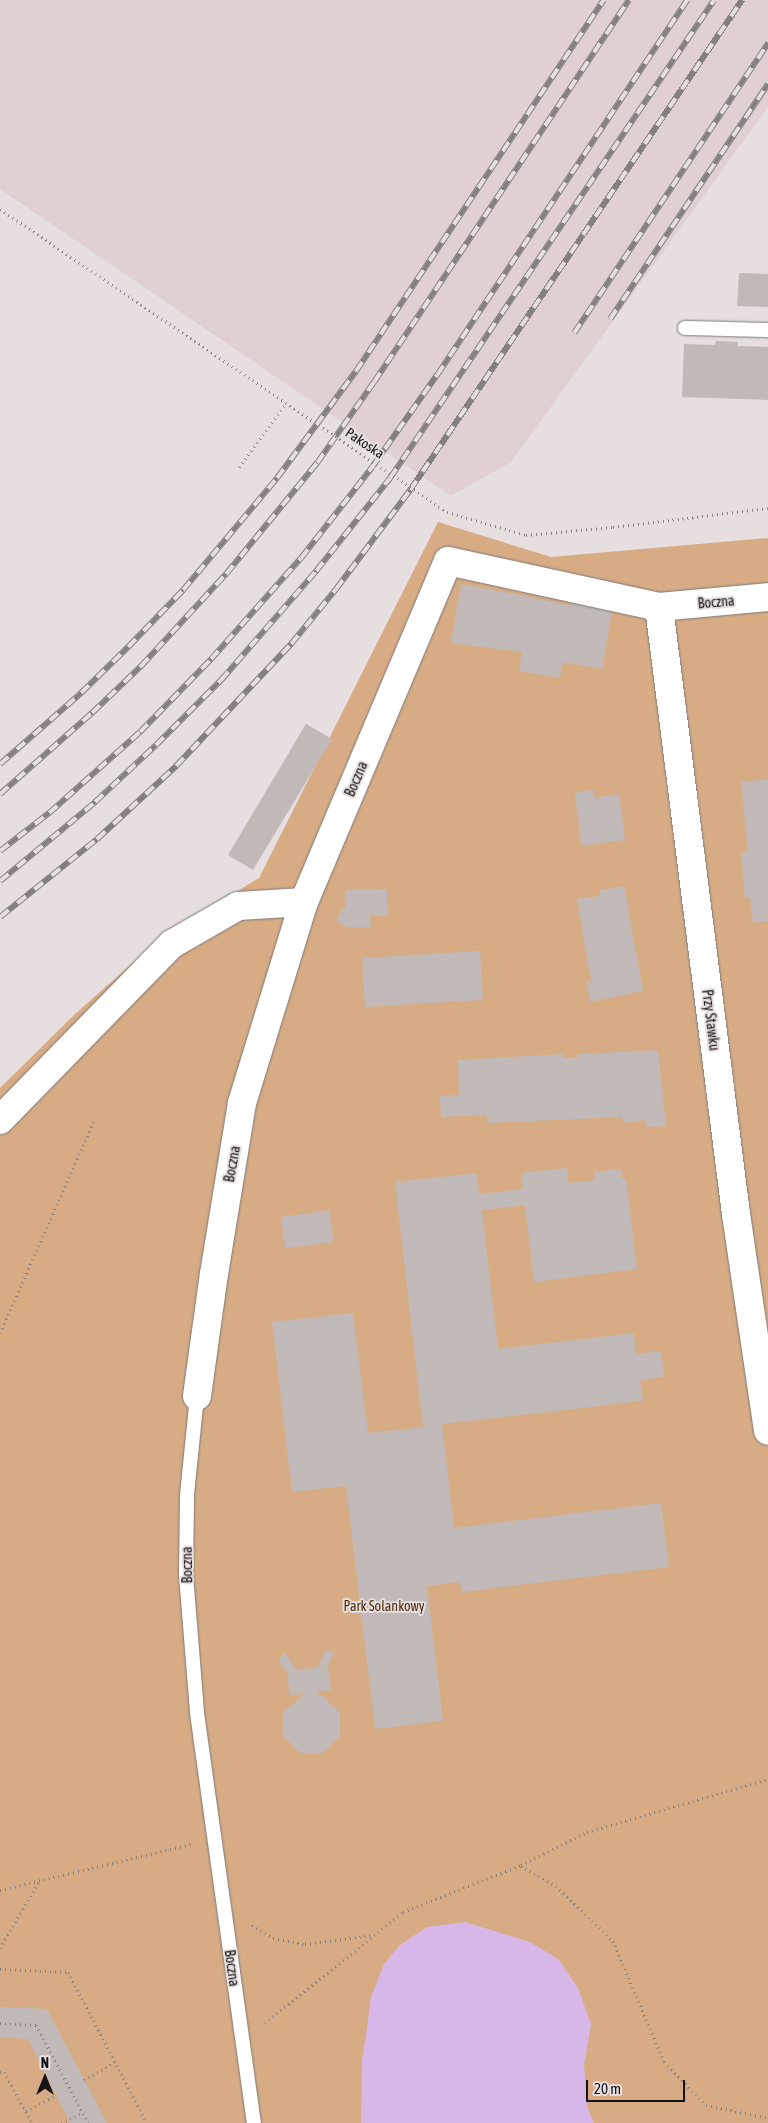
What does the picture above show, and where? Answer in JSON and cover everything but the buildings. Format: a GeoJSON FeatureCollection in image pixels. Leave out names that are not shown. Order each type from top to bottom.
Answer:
{"type":"FeatureCollection","features":[{"type":"Feature","properties":{"kind":"street","name":"Boczna"},"geometry":{"type":"LineString","coordinates":[[197,1396],[214,1274],[242,1103],[304,902],[448,561],[659,607],[768,597]]}},
{"type":"Feature","properties":{"kind":"street","name":"Przy Stawku"},"geometry":{"type":"LineString","coordinates":[[659,607],[736,1214],[768,1431]]}},
{"type":"Feature","properties":{"kind":"street"},"geometry":{"type":"LineString","coordinates":[[0,1120],[172,944],[238,906],[304,902]]}},
{"type":"Feature","properties":{"kind":"lane"},"geometry":{"type":"LineString","coordinates":[[685,328],[768,330]]}},
{"type":"Feature","properties":{"kind":"lane","name":"Boczna"},"geometry":{"type":"LineString","coordinates":[[197,1396],[187,1495],[186,1575],[197,1713],[254,2123]]}},
{"type":"Feature","properties":{"kind":"path","name":"Pakoska"},"geometry":{"type":"LineString","coordinates":[[0,209],[447,512],[526,535],[613,527],[768,508]]}},
{"type":"Feature","properties":{"kind":"path"},"geometry":{"type":"LineString","coordinates":[[239,467],[286,403]]}},
{"type":"Feature","properties":{"kind":"path"},"geometry":{"type":"LineString","coordinates":[[0,1333],[95,1119]]}},
{"type":"Feature","properties":{"kind":"path"},"geometry":{"type":"LineString","coordinates":[[243,2041],[403,1912],[521,1865],[587,1832],[768,1779]]}},
{"type":"Feature","properties":{"kind":"path"},"geometry":{"type":"LineString","coordinates":[[0,1890],[214,1839]]}},
{"type":"Feature","properties":{"kind":"path"},"geometry":{"type":"LineString","coordinates":[[521,1865],[556,1886],[613,1942],[664,2062],[706,2105],[768,2118]]}},
{"type":"Feature","properties":{"kind":"path"},"geometry":{"type":"LineString","coordinates":[[0,1948],[40,1880]]}},
{"type":"Feature","properties":{"kind":"path"},"geometry":{"type":"LineString","coordinates":[[224,1908],[272,1938],[305,1944],[374,1935]]}},
{"type":"Feature","properties":{"kind":"path"},"geometry":{"type":"LineString","coordinates":[[0,1969],[68,1972],[147,2123]]}},
{"type":"Feature","properties":{"kind":"path"},"geometry":{"type":"LineString","coordinates":[[0,2023],[36,2025],[88,2123]]}},
{"type":"Feature","properties":{"kind":"path"},"geometry":{"type":"LineString","coordinates":[[84,2080],[115,2062]]}},
{"type":"Feature","properties":{"kind":"path"},"geometry":{"type":"LineString","coordinates":[[0,2072],[4,2072],[32,2123]]}},
{"type":"Feature","properties":{"kind":"path"},"geometry":{"type":"LineString","coordinates":[[26,2111],[56,2095]]}},
{"type":"Feature","properties":{"kind":"path"},"geometry":{"type":"LineString","coordinates":[[60,2123],[82,2112]]}},
{"type":"Feature","properties":{"kind":"shaded area"},"geometry":{"type":"Polygon","coordinates":[[[0,0],[768,0],[768,107],[511,462],[451,496],[0,189],[0,0]]]}},
{"type":"Feature","properties":{"kind":"shaded area"},"geometry":{"type":"Polygon","coordinates":[[[465,1922],[530,1942],[558,1959],[578,1988],[591,2024],[584,2066],[588,2109],[594,2123],[361,2123],[362,2061],[371,1997],[384,1964],[400,1945],[427,1927],[465,1922]]]}},
{"type":"Feature","properties":{"kind":"green space","name":"Park Solankowy"},"geometry":{"type":"Polygon","coordinates":[[[438,522],[551,557],[768,538],[768,2123],[0,2123],[0,1088],[75,1014],[161,938],[259,878],[438,522]]]}},
{"type":"Feature","properties":{"kind":"railway"},"geometry":{"type":"LineString","coordinates":[[0,764],[81,693],[128,647],[183,590],[277,478],[356,371],[603,0]]}},
{"type":"Feature","properties":{"kind":"railway"},"geometry":{"type":"LineString","coordinates":[[0,794],[92,713],[141,666],[226,574],[317,463],[374,382],[629,0]]}},
{"type":"Feature","properties":{"kind":"railway"},"geometry":{"type":"LineString","coordinates":[[0,851],[49,813],[140,732],[211,659],[301,558],[372,467],[437,375],[687,0]]}},
{"type":"Feature","properties":{"kind":"railway"},"geometry":{"type":"LineString","coordinates":[[0,881],[95,802],[156,745],[221,680],[316,571],[390,478],[714,0]]}},
{"type":"Feature","properties":{"kind":"railway"},"geometry":{"type":"LineString","coordinates":[[0,917],[97,839],[176,766],[291,644],[336,589],[410,490],[742,0]]}},
{"type":"Feature","properties":{"kind":"railway"},"geometry":{"type":"LineString","coordinates":[[574,333],[768,43]]}},
{"type":"Feature","properties":{"kind":"railway"},"geometry":{"type":"LineString","coordinates":[[610,319],[768,84]]}}]}
